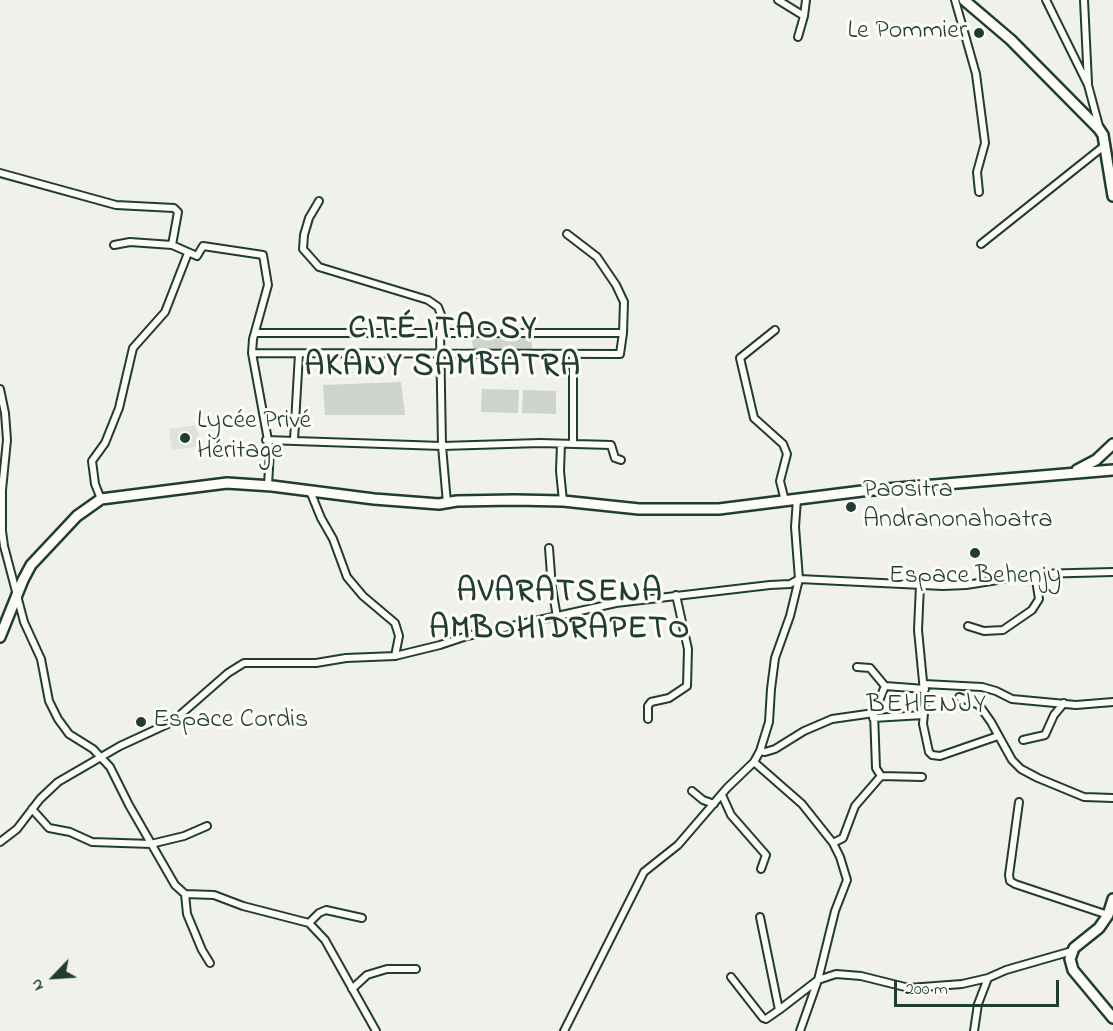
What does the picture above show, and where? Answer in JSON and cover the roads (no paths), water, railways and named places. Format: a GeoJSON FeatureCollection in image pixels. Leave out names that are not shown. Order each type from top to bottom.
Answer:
{"type":"FeatureCollection","features":[{"type":"Feature","properties":{"kind":"street"},"geometry":{"type":"LineString","coordinates":[[778,0],[804,16]]}},
{"type":"Feature","properties":{"kind":"street"},"geometry":{"type":"LineString","coordinates":[[798,37],[806,0]]}},
{"type":"Feature","properties":{"kind":"street"},"geometry":{"type":"LineString","coordinates":[[955,0],[976,74],[985,142],[977,172],[979,192]]}},
{"type":"Feature","properties":{"kind":"street"},"geometry":{"type":"LineString","coordinates":[[964,0],[1011,40],[1099,129],[1107,148],[1113,196]]}},
{"type":"Feature","properties":{"kind":"street"},"geometry":{"type":"LineString","coordinates":[[1047,0],[1088,85]]}},
{"type":"Feature","properties":{"kind":"street"},"geometry":{"type":"LineString","coordinates":[[1084,0],[1088,85],[1099,129]]}},
{"type":"Feature","properties":{"kind":"street"},"geometry":{"type":"LineString","coordinates":[[981,244],[1107,148]]}},
{"type":"Feature","properties":{"kind":"street"},"geometry":{"type":"LineString","coordinates":[[0,172],[116,205],[174,208],[178,212],[172,245]]}},
{"type":"Feature","properties":{"kind":"street"},"geometry":{"type":"LineString","coordinates":[[319,201],[309,218],[303,249],[319,267],[434,303],[438,307],[442,317],[440,332],[442,446],[447,503]]}},
{"type":"Feature","properties":{"kind":"street"},"geometry":{"type":"LineString","coordinates":[[252,353],[620,354],[624,302],[616,285],[597,257],[567,234]]}},
{"type":"Feature","properties":{"kind":"street"},"geometry":{"type":"LineString","coordinates":[[114,245],[130,242],[172,245],[197,256],[203,246],[263,255],[268,285],[252,353],[266,440],[270,451],[268,486]]}},
{"type":"Feature","properties":{"kind":"street"},"geometry":{"type":"LineString","coordinates":[[101,499],[94,484],[92,461],[105,443],[119,408],[134,348],[165,312],[188,253]]}},
{"type":"Feature","properties":{"kind":"street"},"geometry":{"type":"LineString","coordinates":[[776,330],[740,358],[754,418],[783,444],[787,454],[780,481],[785,501]]}},
{"type":"Feature","properties":{"kind":"street"},"geometry":{"type":"LineString","coordinates":[[256,333],[623,333]]}},
{"type":"Feature","properties":{"kind":"street"},"geometry":{"type":"LineString","coordinates":[[294,440],[299,354]]}},
{"type":"Feature","properties":{"kind":"street"},"geometry":{"type":"LineString","coordinates":[[573,354],[573,444]]}},
{"type":"Feature","properties":{"kind":"street"},"geometry":{"type":"LineString","coordinates":[[0,389],[7,440],[2,490],[2,531],[16,595],[40,659],[49,701],[58,719],[69,734],[102,757],[110,767],[175,885],[185,894],[214,895],[243,906],[309,923],[324,940],[376,1031]]}},
{"type":"Feature","properties":{"kind":"street"},"geometry":{"type":"LineString","coordinates":[[266,440],[442,446],[611,445],[615,458],[621,460]]}},
{"type":"Feature","properties":{"kind":"street"},"geometry":{"type":"LineString","coordinates":[[561,444],[560,471],[563,501]]}},
{"type":"Feature","properties":{"kind":"street"},"geometry":{"type":"LineString","coordinates":[[1070,472],[1090,464],[1107,452],[1113,444]]}},
{"type":"Feature","properties":{"kind":"street"},"geometry":{"type":"LineString","coordinates":[[0,637],[23,580],[41,553],[77,516],[101,499],[227,483],[439,504],[457,501],[563,501],[669,510],[719,508],[976,481],[1113,470]]}},
{"type":"Feature","properties":{"kind":"street"},"geometry":{"type":"LineString","coordinates":[[310,491],[333,539],[347,577],[363,596],[395,623],[399,636],[395,656]]}},
{"type":"Feature","properties":{"kind":"street"},"geometry":{"type":"LineString","coordinates":[[564,1031],[644,872],[678,845],[754,762],[760,751],[769,722],[771,681],[776,658],[799,579],[795,527],[797,499]]}},
{"type":"Feature","properties":{"kind":"street"},"geometry":{"type":"LineString","coordinates":[[549,548],[557,617]]}},
{"type":"Feature","properties":{"kind":"street"},"geometry":{"type":"LineString","coordinates":[[0,842],[17,829],[32,809],[58,782],[120,746],[172,722],[228,673],[244,663],[316,663],[346,658],[395,656],[467,636],[616,603],[790,584],[799,579],[966,585],[1035,574],[1113,572]]}},
{"type":"Feature","properties":{"kind":"street"},"geometry":{"type":"LineString","coordinates":[[968,626],[984,631],[1003,630],[1032,610],[1039,599],[1035,574]]}},
{"type":"Feature","properties":{"kind":"street"},"geometry":{"type":"LineString","coordinates":[[920,585],[918,630],[924,686],[923,715],[928,752],[935,757],[998,736]]}},
{"type":"Feature","properties":{"kind":"street"},"geometry":{"type":"LineString","coordinates":[[648,719],[648,706],[651,702],[669,698],[687,686],[688,649],[676,595]]}},
{"type":"Feature","properties":{"kind":"street"},"geometry":{"type":"LineString","coordinates":[[857,667],[870,668],[885,686]]}},
{"type":"Feature","properties":{"kind":"street"},"geometry":{"type":"LineString","coordinates":[[885,686],[982,687],[1012,699],[1076,705],[1113,702]]}},
{"type":"Feature","properties":{"kind":"street"},"geometry":{"type":"LineString","coordinates":[[881,776],[876,768],[874,716],[885,686]]}},
{"type":"Feature","properties":{"kind":"street"},"geometry":{"type":"LineString","coordinates":[[959,697],[979,705],[1012,760],[1029,774],[1084,797],[1113,798]]}},
{"type":"Feature","properties":{"kind":"street"},"geometry":{"type":"LineString","coordinates":[[1023,740],[1045,735],[1054,715],[1064,703]]}},
{"type":"Feature","properties":{"kind":"street"},"geometry":{"type":"LineString","coordinates":[[760,751],[775,749],[804,731],[832,719],[923,715]]}},
{"type":"Feature","properties":{"kind":"street"},"geometry":{"type":"LineString","coordinates":[[754,762],[778,785],[796,798],[833,843],[847,880],[835,911],[818,980],[800,1031]]}},
{"type":"Feature","properties":{"kind":"street"},"geometry":{"type":"LineString","coordinates":[[881,776],[922,777]]}},
{"type":"Feature","properties":{"kind":"street"},"geometry":{"type":"LineString","coordinates":[[833,843],[843,838],[855,806],[881,776]]}},
{"type":"Feature","properties":{"kind":"street"},"geometry":{"type":"LineString","coordinates":[[692,791],[703,800],[714,804]]}},
{"type":"Feature","properties":{"kind":"street"},"geometry":{"type":"LineString","coordinates":[[722,795],[731,815],[765,853],[767,858],[761,869]]}},
{"type":"Feature","properties":{"kind":"street"},"geometry":{"type":"LineString","coordinates":[[1019,802],[1010,881],[1108,915]]}},
{"type":"Feature","properties":{"kind":"street"},"geometry":{"type":"LineString","coordinates":[[32,809],[50,828],[70,832],[92,842],[152,844],[184,836],[207,826]]}},
{"type":"Feature","properties":{"kind":"street"},"geometry":{"type":"LineString","coordinates":[[185,894],[187,914],[210,963]]}},
{"type":"Feature","properties":{"kind":"street"},"geometry":{"type":"LineString","coordinates":[[1113,899],[1108,915],[1099,928],[1083,938],[1072,951],[1070,959],[1073,970],[1113,1018]]}},
{"type":"Feature","properties":{"kind":"street"},"geometry":{"type":"LineString","coordinates":[[309,923],[319,913],[326,910],[362,918]]}},
{"type":"Feature","properties":{"kind":"street"},"geometry":{"type":"LineString","coordinates":[[760,917],[779,1010]]}},
{"type":"Feature","properties":{"kind":"street"},"geometry":{"type":"LineString","coordinates":[[731,977],[766,1019],[818,980],[836,974],[861,976],[909,987],[963,984],[1072,951]]}},
{"type":"Feature","properties":{"kind":"street"},"geometry":{"type":"LineString","coordinates":[[352,989],[367,975],[387,969],[416,969]]}},
{"type":"Feature","properties":{"kind":"street"},"geometry":{"type":"LineString","coordinates":[[974,1031],[978,1004],[988,978]]}},
{"type":"Feature","properties":{"kind":"place","name":"Le Pommier"},"geometry":{"type":"Point","coordinates":[979,33]}},
{"type":"Feature","properties":{"kind":"place","name":"Lycée Privé Héritage"},"geometry":{"type":"Point","coordinates":[185,438]}},
{"type":"Feature","properties":{"kind":"place","name":"Paositra Andranonahoatra"},"geometry":{"type":"Point","coordinates":[851,507]}},
{"type":"Feature","properties":{"kind":"place","name":"Espace Behenjy"},"geometry":{"type":"Point","coordinates":[975,553]}},
{"type":"Feature","properties":{"kind":"place","name":"Espace Cordis"},"geometry":{"type":"Point","coordinates":[141,722]}},
{"type":"Feature","properties":{"kind":"district","name":"CITÉ ITAOSY AKANY SAMBATRA"},"geometry":{"type":"Point","coordinates":[443,350]}},
{"type":"Feature","properties":{"kind":"district","name":"AVARATSENA AMBOHIDRAPETO"},"geometry":{"type":"Point","coordinates":[560,614]}},
{"type":"Feature","properties":{"kind":"district","name":"BEHENJY"},"geometry":{"type":"Point","coordinates":[927,707]}}]}
